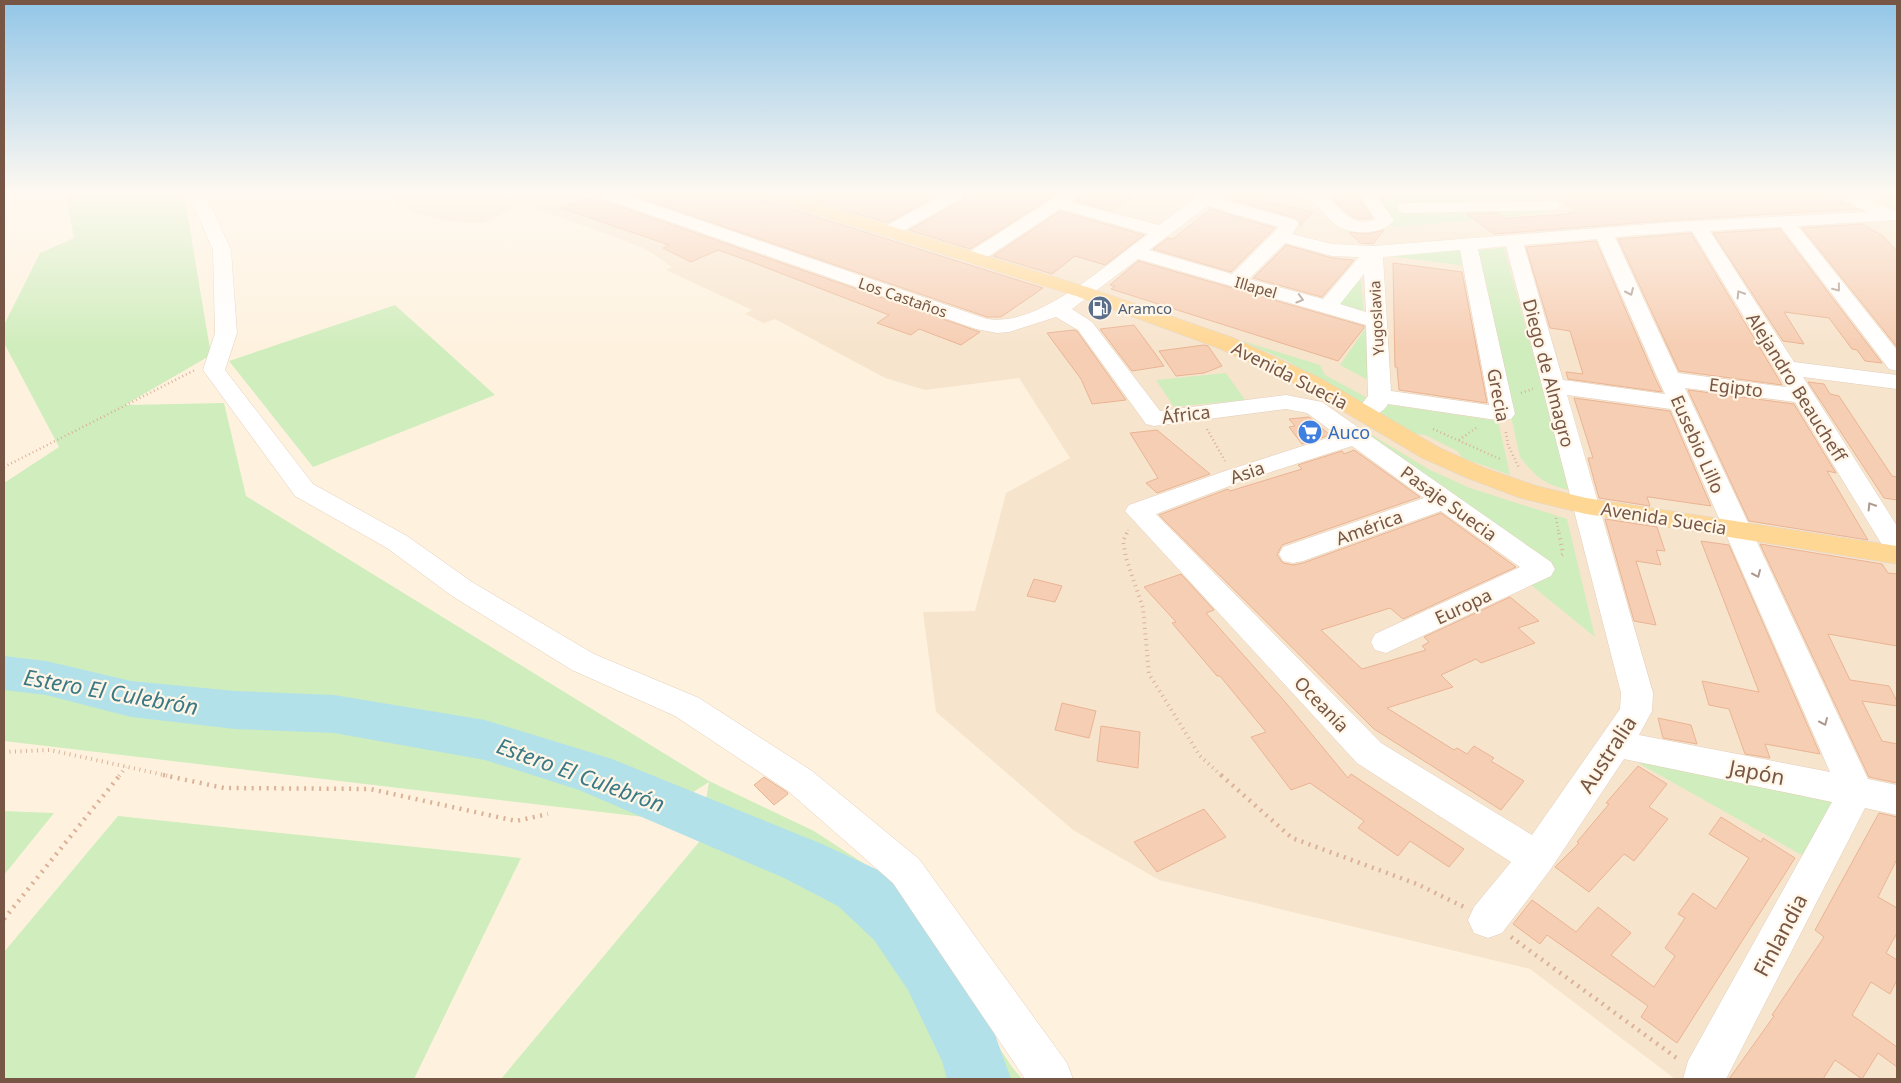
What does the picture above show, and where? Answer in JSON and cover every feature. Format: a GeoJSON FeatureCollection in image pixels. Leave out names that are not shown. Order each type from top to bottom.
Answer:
{"type":"FeatureCollection","features":[{"type":"Feature","properties":{"kind":"main road","name":"Avenida Suecia"},"geometry":{"type":"LineString","coordinates":[[932,245],[1082,292],[1226,343],[1285,369],[1361,425],[1413,444],[1452,463],[1502,483],[1586,506],[1897,555]]}},
{"type":"Feature","properties":{"kind":"street"},"geometry":{"type":"LineString","coordinates":[[220,245],[222,250],[226,333],[214,370],[304,490],[397,542],[462,589],[583,662],[687,707],[800,781],[906,871],[1051,1079]]}},
{"type":"Feature","properties":{"kind":"street","name":"Los Castaños"},"geometry":{"type":"LineString","coordinates":[[753,245],[987,326],[1009,326],[1057,310],[1145,245]]}},
{"type":"Feature","properties":{"kind":"street"},"geometry":{"type":"LineString","coordinates":[[973,258],[994,245]]}},
{"type":"Feature","properties":{"kind":"street"},"geometry":{"type":"LineString","coordinates":[[1236,281],[1273,245]]}},
{"type":"Feature","properties":{"kind":"street"},"geometry":{"type":"LineString","coordinates":[[1311,245],[1332,250],[1373,252],[1462,245]]}},
{"type":"Feature","properties":{"kind":"street","name":"Grecia"},"geometry":{"type":"LineString","coordinates":[[1468,245],[1502,405]]}},
{"type":"Feature","properties":{"kind":"street","name":"Diego de Almagro"},"geometry":{"type":"LineString","coordinates":[[1514,245],[1586,506]]}},
{"type":"Feature","properties":{"kind":"street","name":"Eusebio Lillo"},"geometry":{"type":"LineString","coordinates":[[1602,245],[1669,379],[1856,792]]}},
{"type":"Feature","properties":{"kind":"street","name":"Alejandro Beaucheff"},"geometry":{"type":"LineString","coordinates":[[1709,245],[1897,547]]}},
{"type":"Feature","properties":{"kind":"street"},"geometry":{"type":"LineString","coordinates":[[1804,245],[1896,361]]}},
{"type":"Feature","properties":{"kind":"street","name":"Illapel"},"geometry":{"type":"LineString","coordinates":[[1135,252],[1376,321]]}},
{"type":"Feature","properties":{"kind":"street","name":"Yugoslavia"},"geometry":{"type":"LineString","coordinates":[[1327,307],[1373,252]]}},
{"type":"Feature","properties":{"kind":"street","name":"Yugoslavia"},"geometry":{"type":"LineString","coordinates":[[1373,252],[1380,396]]}},
{"type":"Feature","properties":{"kind":"street","name":"África"},"geometry":{"type":"LineString","coordinates":[[1057,310],[1072,316],[1085,326],[1154,418],[1296,403],[1361,425]]}},
{"type":"Feature","properties":{"kind":"street","name":"Egipto"},"geometry":{"type":"LineString","coordinates":[[1786,368],[1897,382]]}},
{"type":"Feature","properties":{"kind":"street","name":"Egipto"},"geometry":{"type":"LineString","coordinates":[[1669,379],[1803,396]]}},
{"type":"Feature","properties":{"kind":"street"},"geometry":{"type":"LineString","coordinates":[[1552,382],[1680,403]]}},
{"type":"Feature","properties":{"kind":"street"},"geometry":{"type":"LineString","coordinates":[[1361,425],[1376,405],[1380,396],[1502,405]]}},
{"type":"Feature","properties":{"kind":"street","name":"Asia"},"geometry":{"type":"LineString","coordinates":[[1138,512],[1361,425]]}},
{"type":"Feature","properties":{"kind":"street","name":"Pasaje Suecia"},"geometry":{"type":"LineString","coordinates":[[1361,425],[1445,500],[1541,570]]}},
{"type":"Feature","properties":{"kind":"street","name":"América"},"geometry":{"type":"LineString","coordinates":[[1293,554],[1445,500]]}},
{"type":"Feature","properties":{"kind":"street","name":"Australia"},"geometry":{"type":"LineString","coordinates":[[1488,920],[1537,858],[1616,744],[1636,711],[1637,693],[1586,506]]}},
{"type":"Feature","properties":{"kind":"street","name":"Oceanía"},"geometry":{"type":"LineString","coordinates":[[1138,512],[1369,753],[1537,858]]}},
{"type":"Feature","properties":{"kind":"street","name":"Europa"},"geometry":{"type":"LineString","coordinates":[[1386,642],[1541,570]]}},
{"type":"Feature","properties":{"kind":"street","name":"Japón"},"geometry":{"type":"LineString","coordinates":[[1616,744],[1897,800]]}},
{"type":"Feature","properties":{"kind":"street","name":"Finlandia"},"geometry":{"type":"LineString","coordinates":[[1704,1077],[1856,792]]}},
{"type":"Feature","properties":{"kind":"path"},"geometry":{"type":"LineString","coordinates":[[4,467],[218,358]]}},
{"type":"Feature","properties":{"kind":"path"},"geometry":{"type":"LineString","coordinates":[[1502,405],[1522,393],[1552,382]]}},
{"type":"Feature","properties":{"kind":"path","name":"Grecia"},"geometry":{"type":"LineString","coordinates":[[1432,429],[1517,467],[1522,473],[1514,461],[1508,445],[1502,405]]}},
{"type":"Feature","properties":{"kind":"path"},"geometry":{"type":"LineString","coordinates":[[1197,412],[1234,476]]}},
{"type":"Feature","properties":{"kind":"path"},"geometry":{"type":"LineString","coordinates":[[1541,570],[1563,554],[1553,503],[1556,499]]}},
{"type":"Feature","properties":{"kind":"path"},"geometry":{"type":"LineString","coordinates":[[1138,512],[1123,541],[1126,558],[1143,608],[1149,674],[1200,756],[1292,838],[1418,884],[1488,920],[1646,1038],[1704,1077]]}},
{"type":"Feature","properties":{"kind":"path"},"geometry":{"type":"LineString","coordinates":[[4,752],[50,750],[224,788],[370,789],[516,821],[548,814]]}},
{"type":"Feature","properties":{"kind":"path"},"geometry":{"type":"LineString","coordinates":[[4,919],[126,766]]}},
{"type":"Feature","properties":{"kind":"shaded area"},"geometry":{"type":"Polygon","coordinates":[[[634,245],[1897,245],[1897,1079],[1675,1079],[1530,969],[1159,880],[1073,830],[936,712],[923,612],[975,611],[1006,493],[1070,458],[1019,378],[925,390],[885,378],[775,319],[764,323],[745,314],[752,310],[666,270],[672,267],[646,249],[634,245]]]}},
{"type":"Feature","properties":{"kind":"green space"},"geometry":{"type":"Polygon","coordinates":[[[59,245],[192,245],[211,355],[125,405],[224,403],[246,496],[709,781],[814,831],[886,878],[1012,1067],[1022,1079],[501,1079],[699,842],[709,782],[652,818],[4,741],[4,483],[59,447],[4,343],[4,325],[40,253],[59,245]]]}},
{"type":"Feature","properties":{"kind":"green space"},"geometry":{"type":"Polygon","coordinates":[[[1466,248],[1468,266],[1380,255],[1466,248]]]}},
{"type":"Feature","properties":{"kind":"green space"},"geometry":{"type":"Polygon","coordinates":[[[1504,248],[1570,490],[1547,483],[1531,470],[1520,457],[1475,250],[1504,248]]]}},
{"type":"Feature","properties":{"kind":"green space"},"geometry":{"type":"Polygon","coordinates":[[[1358,281],[1361,281],[1364,314],[1336,306],[1358,281]]]}},
{"type":"Feature","properties":{"kind":"green space"},"geometry":{"type":"Polygon","coordinates":[[[395,305],[495,395],[313,467],[229,361],[395,305]]]}},
{"type":"Feature","properties":{"kind":"green space"},"geometry":{"type":"Polygon","coordinates":[[[1367,326],[1368,378],[1366,379],[1340,365],[1367,326]]]}},
{"type":"Feature","properties":{"kind":"green space"},"geometry":{"type":"Polygon","coordinates":[[[1239,340],[1320,365],[1325,375],[1373,401],[1364,404],[1285,360],[1239,340]]]}},
{"type":"Feature","properties":{"kind":"green space"},"geometry":{"type":"Polygon","coordinates":[[[1226,373],[1245,400],[1174,407],[1156,380],[1226,373]]]}},
{"type":"Feature","properties":{"kind":"green space"},"geometry":{"type":"Polygon","coordinates":[[[1385,404],[1498,421],[1510,475],[1463,458],[1457,451],[1425,435],[1409,433],[1380,414],[1385,404]]]}},
{"type":"Feature","properties":{"kind":"green space"},"geometry":{"type":"Polygon","coordinates":[[[1357,426],[1430,470],[1470,488],[1567,519],[1595,637],[1526,581],[1545,567],[1349,429],[1357,426]]]}},
{"type":"Feature","properties":{"kind":"green space"},"geometry":{"type":"Polygon","coordinates":[[[1641,761],[1840,804],[1807,858],[1640,764],[1641,761]]]}},
{"type":"Feature","properties":{"kind":"green space"},"geometry":{"type":"Polygon","coordinates":[[[4,811],[54,813],[4,875],[4,811]]]}},
{"type":"Feature","properties":{"kind":"green space"},"geometry":{"type":"Polygon","coordinates":[[[118,816],[521,858],[414,1079],[4,1079],[4,952],[118,816]]]}},
{"type":"Feature","properties":{"kind":"building"},"geometry":{"type":"Polygon","coordinates":[[[669,245],[729,245],[980,332],[961,345],[919,329],[911,335],[877,323],[889,315],[749,261],[718,250],[691,262],[663,248],[669,245]]]}},
{"type":"Feature","properties":{"kind":"building"},"geometry":{"type":"Polygon","coordinates":[[[776,245],[905,245],[1043,288],[1001,317],[987,317],[776,245]]]}},
{"type":"Feature","properties":{"kind":"building"},"geometry":{"type":"Polygon","coordinates":[[[956,245],[977,245],[970,249],[956,245]]]}},
{"type":"Feature","properties":{"kind":"building"},"geometry":{"type":"Polygon","coordinates":[[[1010,245],[1132,245],[1105,265],[1075,256],[1052,274],[993,256],[1010,245]]]}},
{"type":"Feature","properties":{"kind":"building"},"geometry":{"type":"Polygon","coordinates":[[[1159,245],[1258,245],[1231,272],[1153,249],[1159,245]]]}},
{"type":"Feature","properties":{"kind":"building"},"geometry":{"type":"Polygon","coordinates":[[[1286,245],[1332,258],[1354,260],[1322,297],[1253,278],[1286,245]]]}},
{"type":"Feature","properties":{"kind":"building"},"geometry":{"type":"Polygon","coordinates":[[[1598,245],[1662,392],[1568,379],[1566,372],[1583,374],[1570,331],[1550,328],[1526,247],[1598,245]]]}},
{"type":"Feature","properties":{"kind":"building"},"geometry":{"type":"Polygon","coordinates":[[[1621,245],[1698,245],[1782,385],[1679,371],[1621,245]]]}},
{"type":"Feature","properties":{"kind":"building"},"geometry":{"type":"Polygon","coordinates":[[[1720,245],[1792,245],[1882,363],[1865,361],[1857,350],[1852,349],[1829,318],[1784,312],[1804,344],[1783,341],[1720,245]]]}},
{"type":"Feature","properties":{"kind":"building"},"geometry":{"type":"Polygon","coordinates":[[[1815,245],[1891,245],[1897,251],[1897,347],[1815,245]]]}},
{"type":"Feature","properties":{"kind":"building"},"geometry":{"type":"Polygon","coordinates":[[[1138,261],[1364,326],[1364,328],[1338,361],[1111,289],[1115,286],[1110,285],[1138,261]]]}},
{"type":"Feature","properties":{"kind":"building"},"geometry":{"type":"Polygon","coordinates":[[[1393,263],[1462,272],[1487,403],[1399,390],[1397,367],[1395,367],[1393,263]]]}},
{"type":"Feature","properties":{"kind":"building"},"geometry":{"type":"Polygon","coordinates":[[[1134,325],[1164,366],[1132,371],[1100,329],[1134,325]]]}},
{"type":"Feature","properties":{"kind":"building"},"geometry":{"type":"Polygon","coordinates":[[[1077,331],[1126,400],[1092,404],[1081,379],[1047,333],[1077,331]]]}},
{"type":"Feature","properties":{"kind":"building"},"geometry":{"type":"Polygon","coordinates":[[[1208,346],[1222,366],[1204,373],[1176,376],[1159,351],[1208,346]]]}},
{"type":"Feature","properties":{"kind":"building"},"geometry":{"type":"Polygon","coordinates":[[[1808,382],[1824,384],[1830,394],[1839,396],[1892,476],[1897,477],[1897,500],[1884,498],[1808,382]]]}},
{"type":"Feature","properties":{"kind":"building"},"geometry":{"type":"Polygon","coordinates":[[[1688,390],[1794,404],[1836,473],[1827,471],[1868,540],[1749,521],[1688,390]]]}},
{"type":"Feature","properties":{"kind":"building"},"geometry":{"type":"Polygon","coordinates":[[[1574,398],[1670,411],[1711,506],[1649,497],[1647,497],[1650,506],[1599,498],[1588,458],[1593,458],[1574,398]]]}},
{"type":"Feature","properties":{"kind":"building","name":"Auco"},"geometry":{"type":"Polygon","coordinates":[[[1309,417],[1330,435],[1302,444],[1289,427],[1295,426],[1289,419],[1309,417]]]}},
{"type":"Feature","properties":{"kind":"building"},"geometry":{"type":"Polygon","coordinates":[[[1157,430],[1210,474],[1157,493],[1146,483],[1158,478],[1130,433],[1157,430]]]}},
{"type":"Feature","properties":{"kind":"building"},"geometry":{"type":"Polygon","coordinates":[[[1354,450],[1420,497],[1282,545],[1277,555],[1283,563],[1293,565],[1303,563],[1441,513],[1516,567],[1403,619],[1390,608],[1321,630],[1362,669],[1426,650],[1422,646],[1429,642],[1424,637],[1510,597],[1539,621],[1518,628],[1535,643],[1481,663],[1476,659],[1441,675],[1453,687],[1387,708],[1454,750],[1457,748],[1467,754],[1474,746],[1494,758],[1491,761],[1524,781],[1501,810],[1374,729],[1159,515],[1228,489],[1230,491],[1302,469],[1298,465],[1342,451],[1344,454],[1354,450]]]}},
{"type":"Feature","properties":{"kind":"building"},"geometry":{"type":"Polygon","coordinates":[[[1605,519],[1657,527],[1665,551],[1656,550],[1661,565],[1636,561],[1656,625],[1634,621],[1605,519]]]}},
{"type":"Feature","properties":{"kind":"building"},"geometry":{"type":"Polygon","coordinates":[[[1701,541],[1729,545],[1820,754],[1765,744],[1770,758],[1745,754],[1729,709],[1709,705],[1702,681],[1759,692],[1701,541]]]}},
{"type":"Feature","properties":{"kind":"building"},"geometry":{"type":"Polygon","coordinates":[[[1760,544],[1882,564],[1888,573],[1897,574],[1897,646],[1828,634],[1850,680],[1889,686],[1897,701],[1897,706],[1862,701],[1882,741],[1897,744],[1897,783],[1869,777],[1760,544]]]}},
{"type":"Feature","properties":{"kind":"building"},"geometry":{"type":"Polygon","coordinates":[[[1181,574],[1214,610],[1206,613],[1286,703],[1348,778],[1351,774],[1464,849],[1449,867],[1410,841],[1398,856],[1358,828],[1364,821],[1310,783],[1291,790],[1251,737],[1266,732],[1220,676],[1217,676],[1172,623],[1176,622],[1144,587],[1181,574]]]}},
{"type":"Feature","properties":{"kind":"building"},"geometry":{"type":"Polygon","coordinates":[[[1034,579],[1062,586],[1055,602],[1027,596],[1034,579]]]}},
{"type":"Feature","properties":{"kind":"building"},"geometry":{"type":"Polygon","coordinates":[[[1062,703],[1096,711],[1089,738],[1055,730],[1062,703]]]}},
{"type":"Feature","properties":{"kind":"building"},"geometry":{"type":"Polygon","coordinates":[[[1658,718],[1691,725],[1697,744],[1663,738],[1658,718]]]}},
{"type":"Feature","properties":{"kind":"building"},"geometry":{"type":"Polygon","coordinates":[[[1101,726],[1140,732],[1138,768],[1097,761],[1101,726]]]}},
{"type":"Feature","properties":{"kind":"building"},"geometry":{"type":"Polygon","coordinates":[[[1638,766],[1667,784],[1649,807],[1668,819],[1634,861],[1624,854],[1589,892],[1555,867],[1579,843],[1577,842],[1609,804],[1606,803],[1638,766]]]}},
{"type":"Feature","properties":{"kind":"building"},"geometry":{"type":"Polygon","coordinates":[[[764,777],[788,794],[774,805],[754,785],[764,777]]]}},
{"type":"Feature","properties":{"kind":"building"},"geometry":{"type":"Polygon","coordinates":[[[1204,809],[1226,837],[1157,872],[1134,842],[1204,809]]]}},
{"type":"Feature","properties":{"kind":"building"},"geometry":{"type":"Polygon","coordinates":[[[1879,813],[1897,817],[1897,859],[1878,897],[1897,908],[1897,933],[1886,953],[1897,960],[1897,980],[1890,994],[1871,982],[1852,1015],[1897,1047],[1897,1067],[1878,1053],[1862,1079],[1835,1060],[1823,1079],[1729,1079],[1774,1016],[1772,1015],[1824,937],[1815,930],[1879,813]]]}},
{"type":"Feature","properties":{"kind":"building"},"geometry":{"type":"Polygon","coordinates":[[[1721,817],[1761,842],[1763,838],[1795,858],[1677,1043],[1641,1017],[1648,1006],[1547,935],[1540,944],[1513,924],[1532,900],[1576,932],[1598,907],[1631,933],[1611,955],[1654,987],[1675,956],[1665,948],[1685,918],[1678,914],[1693,893],[1716,909],[1749,858],[1709,834],[1721,817]]]}},
{"type":"Feature","properties":{"kind":"waterway","name":"Estero El Culebrón"},"geometry":{"type":"LineString","coordinates":[[4,673],[46,678],[131,699],[235,710],[334,714],[485,740],[594,774],[803,861],[858,888],[894,921],[929,970],[972,1054],[979,1079]]}},
{"type":"Feature","properties":{"kind":"place","name":"Aramco"},"geometry":{"type":"Point","coordinates":[1100,308]}},
{"type":"Feature","properties":{"kind":"place","name":"Auco"},"geometry":{"type":"Point","coordinates":[1310,432]}}]}
